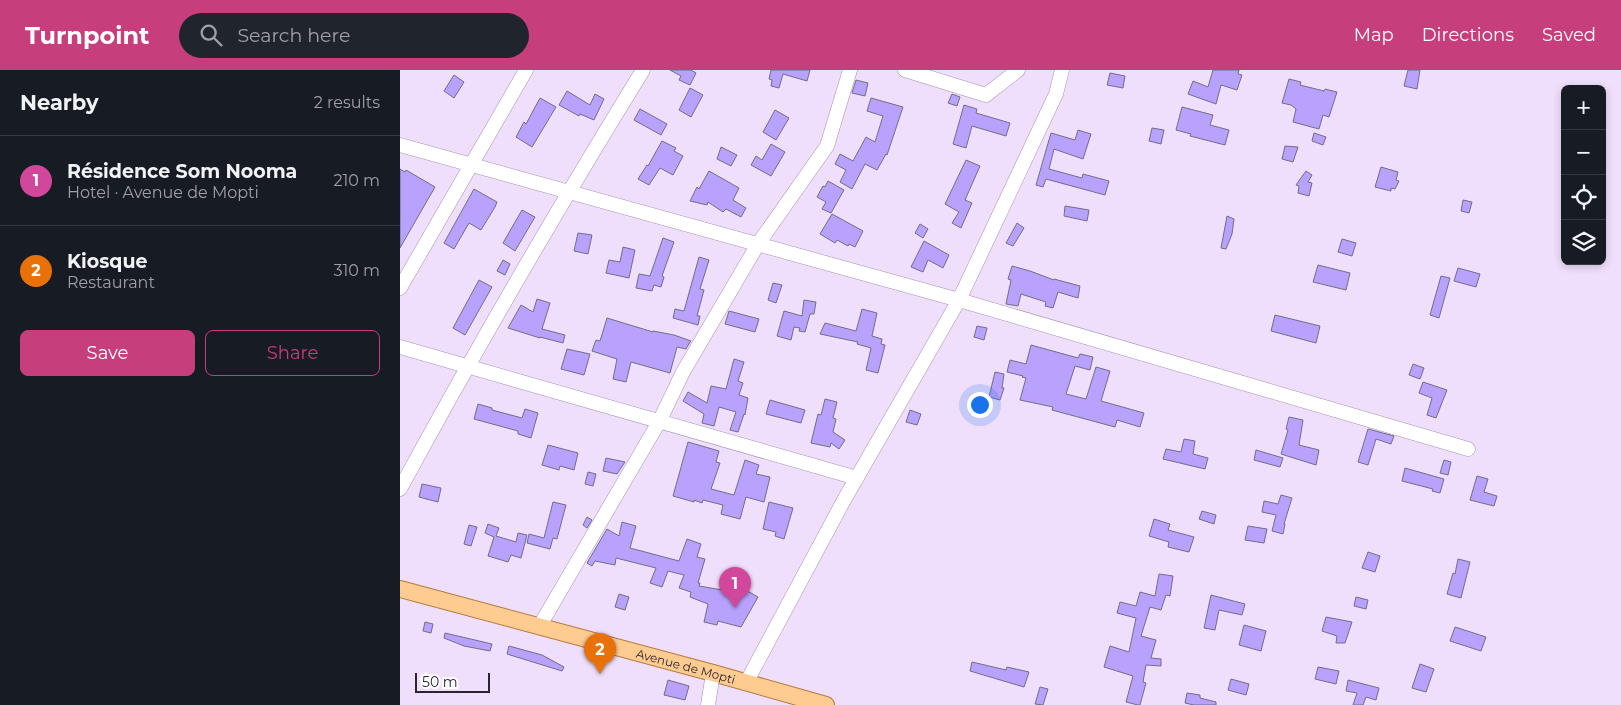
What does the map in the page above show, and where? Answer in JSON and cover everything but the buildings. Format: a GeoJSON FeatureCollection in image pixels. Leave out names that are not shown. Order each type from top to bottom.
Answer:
{"type":"FeatureCollection","features":[{"type":"Feature","properties":{"kind":"main road","name":"Avenue de Mopti"},"geometry":{"type":"LineString","coordinates":[[400,589],[826,705]]}},
{"type":"Feature","properties":{"kind":"street"},"geometry":{"type":"LineString","coordinates":[[400,288],[526,70]]}},
{"type":"Feature","properties":{"kind":"street"},"geometry":{"type":"LineString","coordinates":[[400,490],[466,366],[568,191],[643,70]]}},
{"type":"Feature","properties":{"kind":"street"},"geometry":{"type":"LineString","coordinates":[[538,627],[659,422],[682,372],[758,244],[827,146],[850,70]]}},
{"type":"Feature","properties":{"kind":"street"},"geometry":{"type":"LineString","coordinates":[[905,70],[986,95],[1018,70]]}},
{"type":"Feature","properties":{"kind":"street"},"geometry":{"type":"LineString","coordinates":[[746,683],[857,478],[959,300],[1056,94],[1062,70]]}},
{"type":"Feature","properties":{"kind":"street"},"geometry":{"type":"LineString","coordinates":[[400,145],[959,300],[1468,449]]}},
{"type":"Feature","properties":{"kind":"street"},"geometry":{"type":"LineString","coordinates":[[400,347],[857,478]]}},
{"type":"Feature","properties":{"kind":"street"},"geometry":{"type":"LineString","coordinates":[[708,705],[713,673]]}},
{"type":"Feature","properties":{"kind":"place","name":"Résidence Som Nooma"},"geometry":{"type":"Point","coordinates":[735,608]}},
{"type":"Feature","properties":{"kind":"place","name":"Kiosque"},"geometry":{"type":"Point","coordinates":[600,674]}}]}
